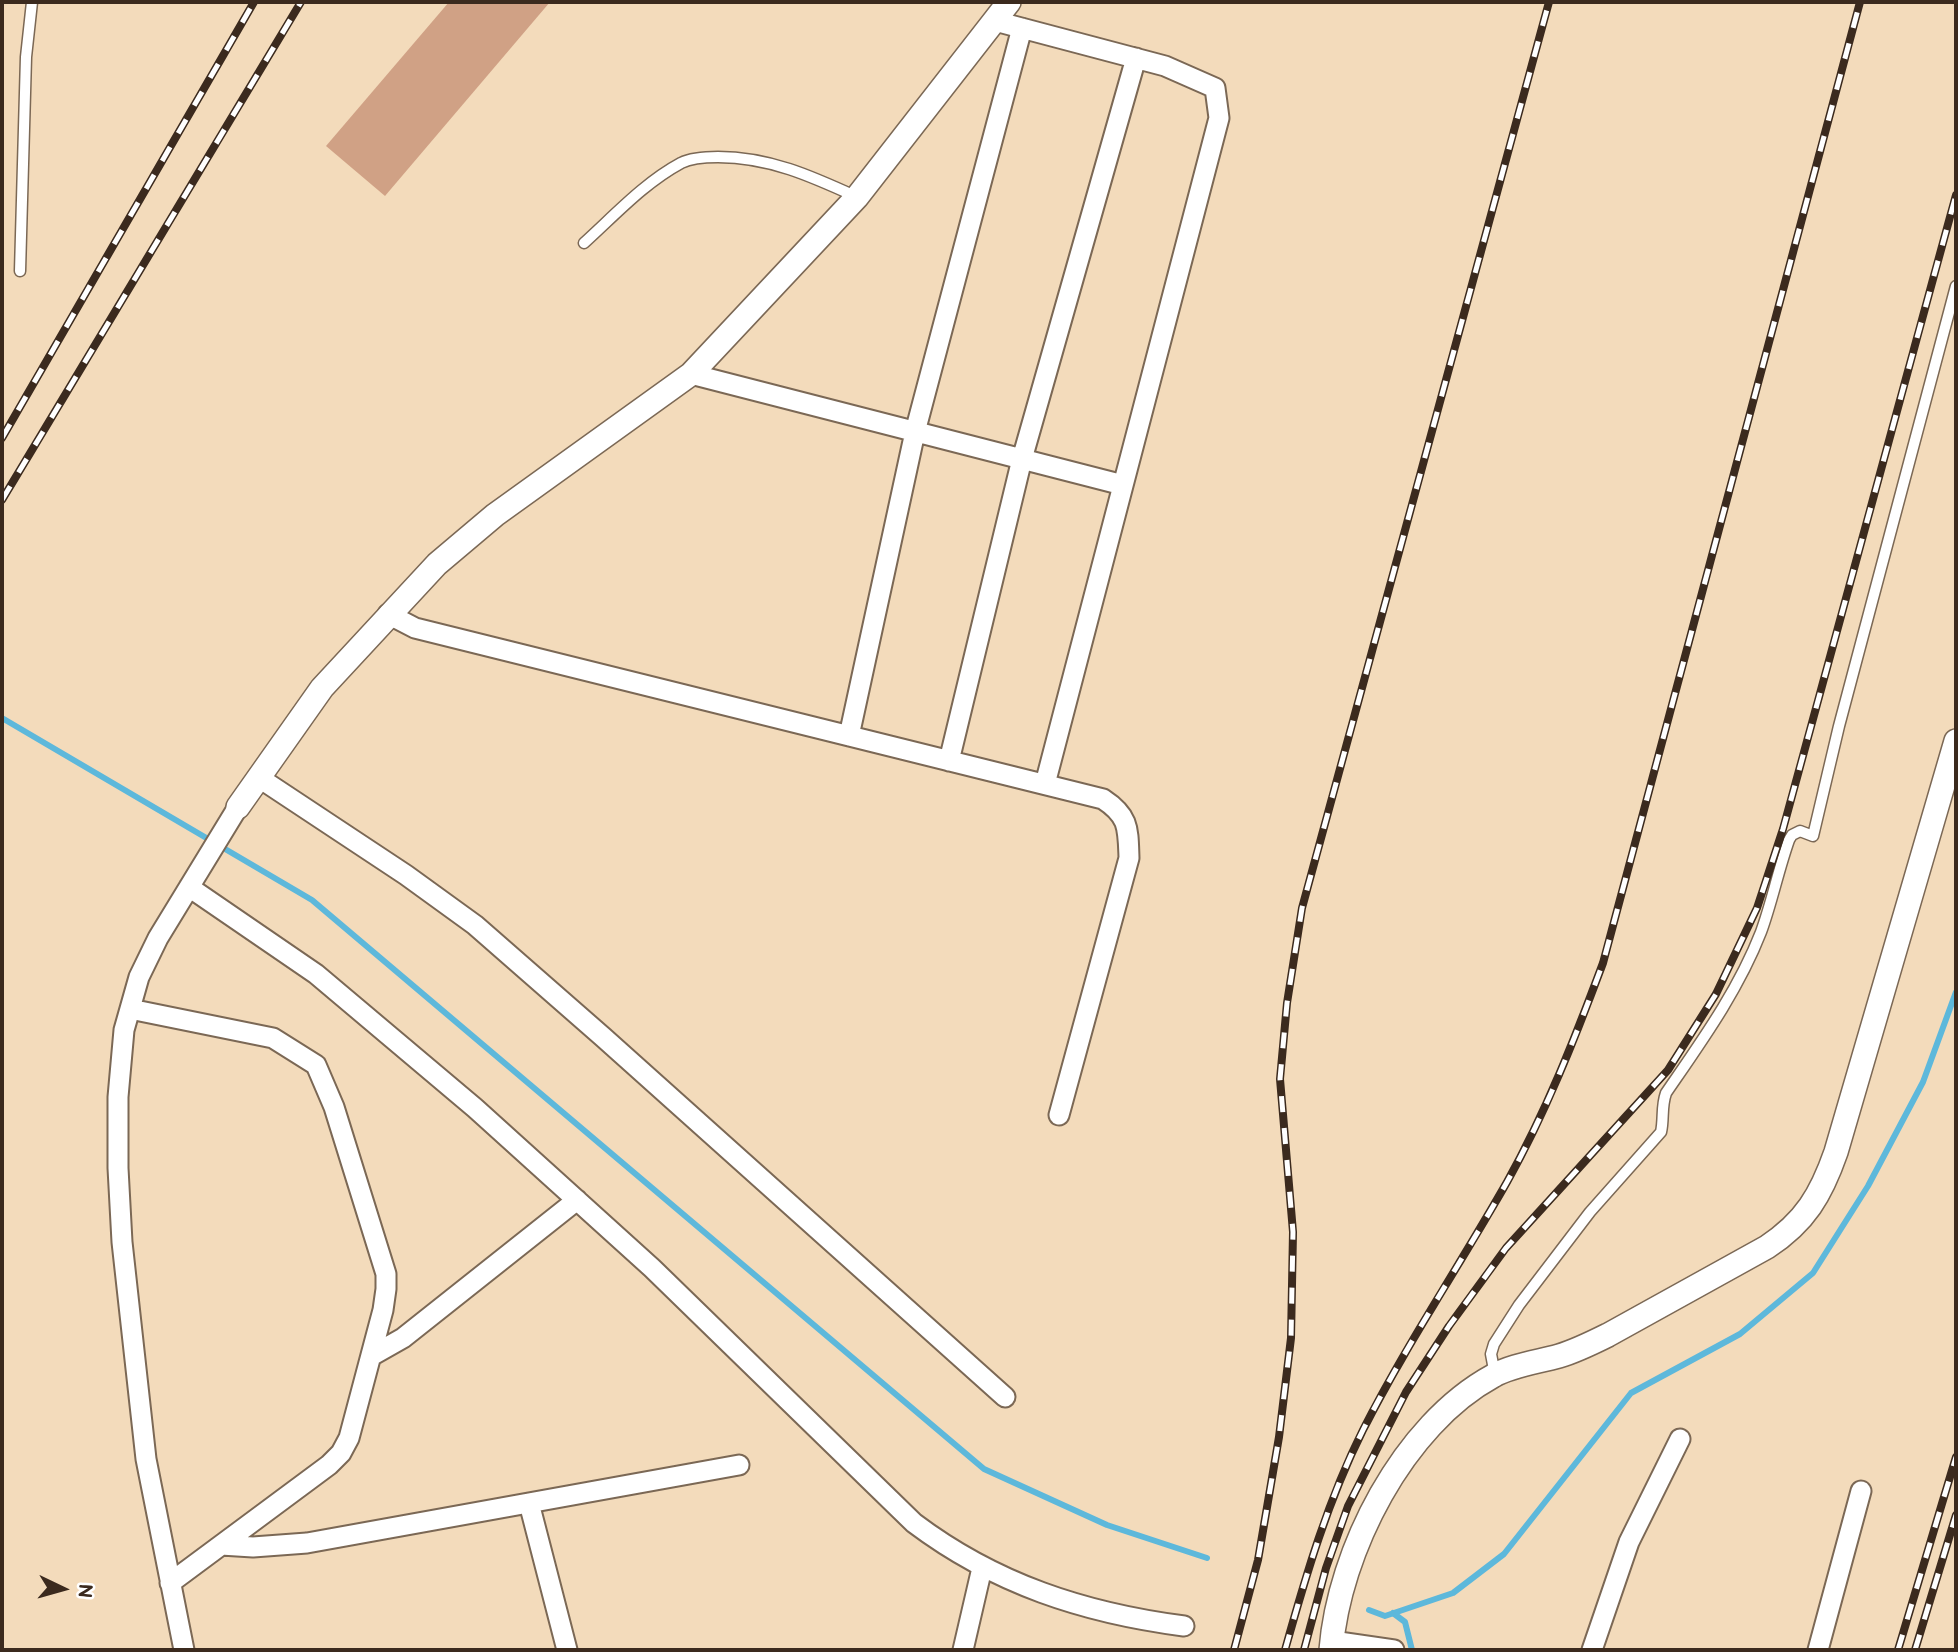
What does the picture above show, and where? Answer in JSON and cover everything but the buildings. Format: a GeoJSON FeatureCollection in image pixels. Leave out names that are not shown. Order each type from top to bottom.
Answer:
{"type":"FeatureCollection","features":[{"type":"Feature","properties":{"kind":"street"},"geometry":{"type":"LineString","coordinates":[[184,1650],[146,1459],[122,1242],[118,1168],[118,1097],[124,1030],[139,977],[158,937],[238,807],[321,688],[388,614],[437,564],[495,515],[691,374],[858,197],[1009,2]]}},
{"type":"Feature","properties":{"kind":"street"},"geometry":{"type":"LineString","coordinates":[[995,21],[1165,66],[1216,88],[1219,118],[1045,784]]}},
{"type":"Feature","properties":{"kind":"street"},"geometry":{"type":"LineString","coordinates":[[849,736],[915,432],[1022,28]]}},
{"type":"Feature","properties":{"kind":"street"},"geometry":{"type":"LineString","coordinates":[[949,761],[1022,460],[1136,58]]}},
{"type":"Feature","properties":{"kind":"street"},"geometry":{"type":"LineString","coordinates":[[691,374],[1123,485]]}},
{"type":"Feature","properties":{"kind":"street"},"geometry":{"type":"LineString","coordinates":[[388,614],[415,628],[1045,784],[1103,799],[1120,810],[1128,833],[1129,858],[1059,1115]]}},
{"type":"Feature","properties":{"kind":"street"},"geometry":{"type":"LineString","coordinates":[[1394,1650],[1332,1645],[1336,1616],[1346,1577],[1370,1515],[1387,1485],[1413,1449],[1455,1402],[1495,1375],[1571,1352],[1608,1335],[1767,1247],[1804,1217],[1819,1192],[1836,1152],[1956,741]]}},
{"type":"Feature","properties":{"kind":"street"},"geometry":{"type":"LineString","coordinates":[[258,777],[406,875],[475,925],[1005,1397]]}},
{"type":"Feature","properties":{"kind":"street"},"geometry":{"type":"LineString","coordinates":[[189,887],[336,989],[475,1108],[652,1268],[914,1523],[982,1568],[1023,1587],[1137,1620],[1184,1626]]}},
{"type":"Feature","properties":{"kind":"street"},"geometry":{"type":"LineString","coordinates":[[130,1009],[273,1038],[316,1065],[334,1107],[386,1274],[386,1289],[373,1355],[349,1438],[341,1453],[329,1465],[170,1583]]}},
{"type":"Feature","properties":{"kind":"street"},"geometry":{"type":"LineString","coordinates":[[373,1355],[403,1338],[577,1200]]}},
{"type":"Feature","properties":{"kind":"street"},"geometry":{"type":"LineString","coordinates":[[1592,1650],[1629,1542],[1680,1439]]}},
{"type":"Feature","properties":{"kind":"street"},"geometry":{"type":"LineString","coordinates":[[221,1545],[253,1547],[307,1543],[739,1465]]}},
{"type":"Feature","properties":{"kind":"street"},"geometry":{"type":"LineString","coordinates":[[1818,1650],[1861,1491]]}},
{"type":"Feature","properties":{"kind":"street"},"geometry":{"type":"LineString","coordinates":[[529,1503],[567,1650]]}},
{"type":"Feature","properties":{"kind":"street"},"geometry":{"type":"LineString","coordinates":[[963,1650],[982,1568]]}},
{"type":"Feature","properties":{"kind":"lane"},"geometry":{"type":"LineString","coordinates":[[20,271],[26,57],[32,2]]}},
{"type":"Feature","properties":{"kind":"lane"},"geometry":{"type":"LineString","coordinates":[[584,243],[655,179],[684,162],[710,157],[769,161],[802,171],[858,197]]}},
{"type":"Feature","properties":{"kind":"lane"},"geometry":{"type":"LineString","coordinates":[[1495,1375],[1491,1354],[1494,1344],[1513,1315],[1590,1212],[1661,1132],[1661,1110],[1666,1093],[1727,1001],[1747,962],[1760,932],[1792,835],[1800,831],[1813,836],[1839,726],[1956,286]]}},
{"type":"Feature","properties":{"kind":"waterway"},"geometry":{"type":"LineString","coordinates":[[2,718],[312,900],[984,1469],[1107,1525],[1207,1558]]}},
{"type":"Feature","properties":{"kind":"waterway"},"geometry":{"type":"LineString","coordinates":[[1369,1610],[1385,1616],[1453,1593],[1504,1554],[1631,1393],[1740,1334],[1813,1273],[1868,1186],[1923,1082],[1956,992]]}},
{"type":"Feature","properties":{"kind":"waterway"},"geometry":{"type":"LineString","coordinates":[[1393,1613],[1405,1622],[1412,1650]]}},
{"type":"Feature","properties":{"kind":"railway"},"geometry":{"type":"LineString","coordinates":[[2,438],[254,2]]}},
{"type":"Feature","properties":{"kind":"railway"},"geometry":{"type":"LineString","coordinates":[[2,500],[301,2]]}},
{"type":"Feature","properties":{"kind":"railway"},"geometry":{"type":"LineString","coordinates":[[1234,1650],[1258,1560],[1279,1437],[1291,1338],[1293,1232],[1280,1079],[1287,1003],[1302,908],[1549,2]]}},
{"type":"Feature","properties":{"kind":"railway"},"geometry":{"type":"LineString","coordinates":[[1285,1650],[1319,1538],[1350,1456],[1397,1367],[1489,1213],[1535,1129],[1603,963],[1860,2]]}},
{"type":"Feature","properties":{"kind":"railway"},"geometry":{"type":"LineString","coordinates":[[1304,1650],[1326,1568],[1348,1506],[1406,1392],[1449,1326],[1506,1248],[1668,1070],[1716,994],[1757,908],[1783,829],[1956,195]]}},
{"type":"Feature","properties":{"kind":"railway"},"geometry":{"type":"LineString","coordinates":[[1898,1650],[1956,1457]]}},
{"type":"Feature","properties":{"kind":"railway"},"geometry":{"type":"LineString","coordinates":[[1915,1650],[1956,1515]]}}]}
